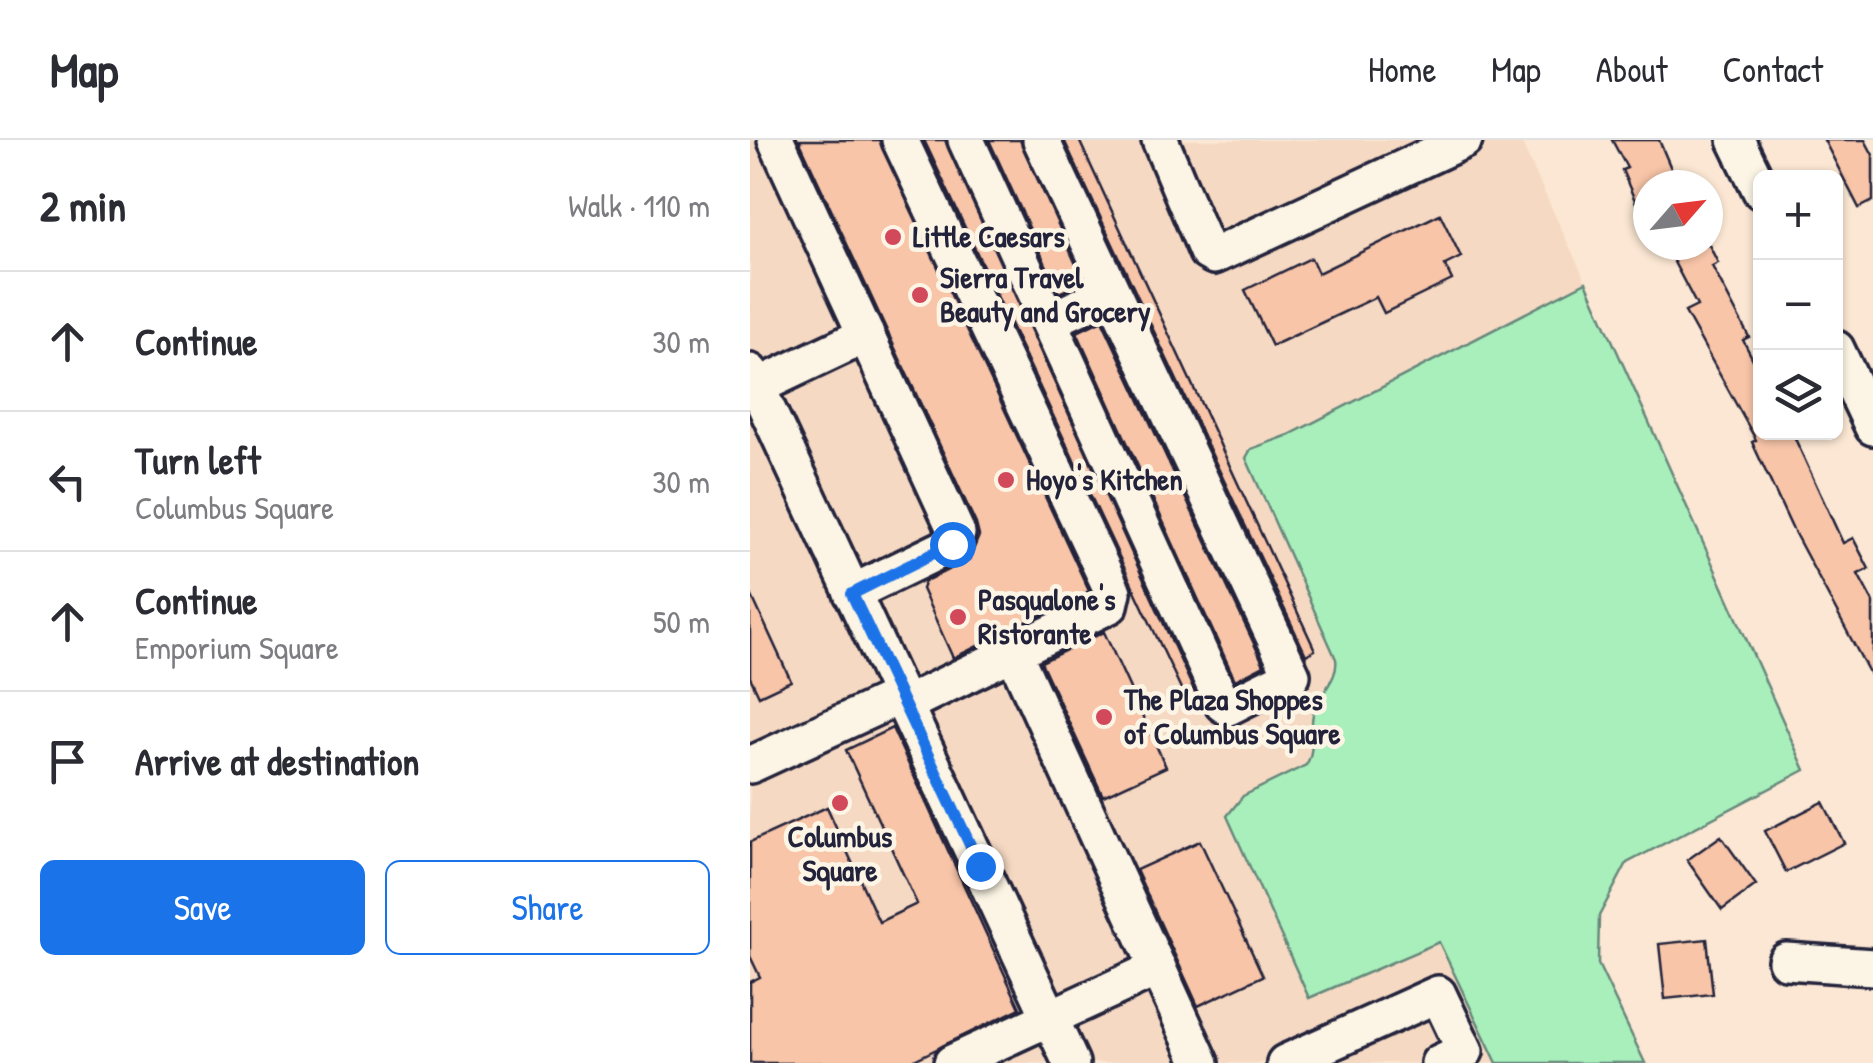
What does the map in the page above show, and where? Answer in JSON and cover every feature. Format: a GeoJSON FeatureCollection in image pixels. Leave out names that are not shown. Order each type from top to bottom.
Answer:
{"type":"FeatureCollection","features":[{"type":"Feature","properties":{"kind":"street"},"geometry":{"type":"LineString","coordinates":[[776,140],[957,533],[952,544],[852,594]]}},
{"type":"Feature","properties":{"kind":"street"},"geometry":{"type":"LineString","coordinates":[[750,765],[1013,652],[1110,605],[1113,592],[900,140]]}},
{"type":"Feature","properties":{"kind":"street"},"geometry":{"type":"LineString","coordinates":[[966,140],[1222,704],[1228,708],[1292,675],[1041,140]]}},
{"type":"Feature","properties":{"kind":"street"},"geometry":{"type":"LineString","coordinates":[[1160,140],[1207,252],[1214,256],[1464,140]]}},
{"type":"Feature","properties":{"kind":"street"},"geometry":{"type":"LineString","coordinates":[[1736,140],[1753,176]]}},
{"type":"Feature","properties":{"kind":"street"},"geometry":{"type":"LineString","coordinates":[[1048,321],[1112,292]]}},
{"type":"Feature","properties":{"kind":"street"},"geometry":{"type":"LineString","coordinates":[[866,335],[752,382],[1071,1063]]}},
{"type":"Feature","properties":{"kind":"street"},"geometry":{"type":"LineString","coordinates":[[1836,350],[1873,428]]}},
{"type":"Feature","properties":{"kind":"street"},"geometry":{"type":"LineString","coordinates":[[1013,652],[1201,1063]]}},
{"type":"Feature","properties":{"kind":"street"},"geometry":{"type":"LineString","coordinates":[[1786,961],[1873,967]]}},
{"type":"Feature","properties":{"kind":"street"},"geometry":{"type":"LineString","coordinates":[[952,1063],[1158,968]]}},
{"type":"Feature","properties":{"kind":"street"},"geometry":{"type":"LineString","coordinates":[[1285,1063],[1438,994],[1459,1059]]}},
{"type":"Feature","properties":{"kind":"shaded area"},"geometry":{"type":"Polygon","coordinates":[[[750,140],[1520,140],[1586,282],[1289,435],[1252,449],[1338,670],[1312,715],[1312,756],[1306,765],[1243,796],[1439,942],[1497,1063],[750,1063],[750,140]]]}},
{"type":"Feature","properties":{"kind":"green space"},"geometry":{"type":"Polygon","coordinates":[[[1586,282],[1805,770],[1627,863],[1599,916],[1598,964],[1645,1063],[1497,1063],[1439,942],[1309,998],[1227,816],[1243,796],[1306,765],[1311,752],[1314,710],[1336,666],[1246,458],[1251,449],[1289,435],[1586,282]]]}},
{"type":"Feature","properties":{"kind":"building"},"geometry":{"type":"Polygon","coordinates":[[[799,140],[879,140],[1089,591],[953,658],[922,589],[925,581],[969,560],[979,536],[976,524],[799,140]]]}},
{"type":"Feature","properties":{"kind":"building"},"geometry":{"type":"Polygon","coordinates":[[[924,140],[945,140],[1200,704],[1190,708],[924,140]]]}},
{"type":"Feature","properties":{"kind":"building"},"geometry":{"type":"Polygon","coordinates":[[[989,140],[1020,140],[1084,282],[1059,293],[989,140]]]}},
{"type":"Feature","properties":{"kind":"building"},"geometry":{"type":"Polygon","coordinates":[[[1064,140],[1079,140],[1315,650],[1306,655],[1064,140]]]}},
{"type":"Feature","properties":{"kind":"building"},"geometry":{"type":"Polygon","coordinates":[[[1612,140],[1659,140],[1672,170],[1633,170],[1633,196],[1622,170],[1627,168],[1612,140]]]}},
{"type":"Feature","properties":{"kind":"building"},"geometry":{"type":"Polygon","coordinates":[[[1824,140],[1865,140],[1873,155],[1873,201],[1859,208],[1843,170],[1839,170],[1824,140]]]}},
{"type":"Feature","properties":{"kind":"building"},"geometry":{"type":"Polygon","coordinates":[[[1440,214],[1461,257],[1445,265],[1452,280],[1384,313],[1376,297],[1272,346],[1245,290],[1311,258],[1318,273],[1440,214]]]}},
{"type":"Feature","properties":{"kind":"building"},"geometry":{"type":"Polygon","coordinates":[[[1673,260],[1718,263],[1712,266],[1749,337],[1743,340],[1753,359],[1753,435],[1685,312],[1697,306],[1673,260]]]}},
{"type":"Feature","properties":{"kind":"building"},"geometry":{"type":"Polygon","coordinates":[[[1102,320],[1264,665],[1235,680],[1077,332],[1102,320]]]}},
{"type":"Feature","properties":{"kind":"building"},"geometry":{"type":"Polygon","coordinates":[[[1796,440],[1843,543],[1853,538],[1869,569],[1858,574],[1873,602],[1873,680],[1792,528],[1752,442],[1796,440]]]}},
{"type":"Feature","properties":{"kind":"building"},"geometry":{"type":"Polygon","coordinates":[[[750,592],[791,681],[759,696],[750,677],[750,592]]]}},
{"type":"Feature","properties":{"kind":"building","name":"The Plaza Shoppes of Columbus Square"},"geometry":{"type":"Polygon","coordinates":[[[1104,632],[1166,767],[1103,796],[1041,662],[1104,632]]]}},
{"type":"Feature","properties":{"kind":"building"},"geometry":{"type":"Polygon","coordinates":[[[892,728],[1020,1008],[908,1063],[750,1063],[750,982],[760,977],[750,956],[750,842],[827,807],[879,922],[917,904],[846,750],[892,728]]]}},
{"type":"Feature","properties":{"kind":"building"},"geometry":{"type":"Polygon","coordinates":[[[1823,802],[1844,843],[1786,872],[1765,831],[1823,802]]]}},
{"type":"Feature","properties":{"kind":"building"},"geometry":{"type":"Polygon","coordinates":[[[1721,836],[1756,885],[1722,910],[1687,860],[1721,836]]]}},
{"type":"Feature","properties":{"kind":"building","name":"The Plaza Shoppes of Columbus Square"},"geometry":{"type":"Polygon","coordinates":[[[1200,841],[1263,976],[1198,1006],[1136,870],[1200,841]]]}},
{"type":"Feature","properties":{"kind":"building"},"geometry":{"type":"Polygon","coordinates":[[[1707,939],[1713,994],[1665,999],[1659,944],[1707,939]]]}},
{"type":"Feature","properties":{"kind":"place","name":"Little Caesars"},"geometry":{"type":"Point","coordinates":[893,237]}},
{"type":"Feature","properties":{"kind":"place","name":"Sierra Travel Beauty and Grocery"},"geometry":{"type":"Point","coordinates":[920,295]}},
{"type":"Feature","properties":{"kind":"place","name":"Hoyo's Kitchen"},"geometry":{"type":"Point","coordinates":[1006,480]}},
{"type":"Feature","properties":{"kind":"place","name":"Pasqualone's Ristorante"},"geometry":{"type":"Point","coordinates":[958,617]}},
{"type":"Feature","properties":{"kind":"place","name":"The Plaza Shoppes of Columbus Square"},"geometry":{"type":"Point","coordinates":[1104,717]}},
{"type":"Feature","properties":{"kind":"place","name":"Columbus Square"},"geometry":{"type":"Point","coordinates":[840,803]}},
{"type":"Feature","properties":{"kind":"route"},"geometry":{"type":"LineString","coordinates":[[952,544],[852,594],[980,866]]}}]}
